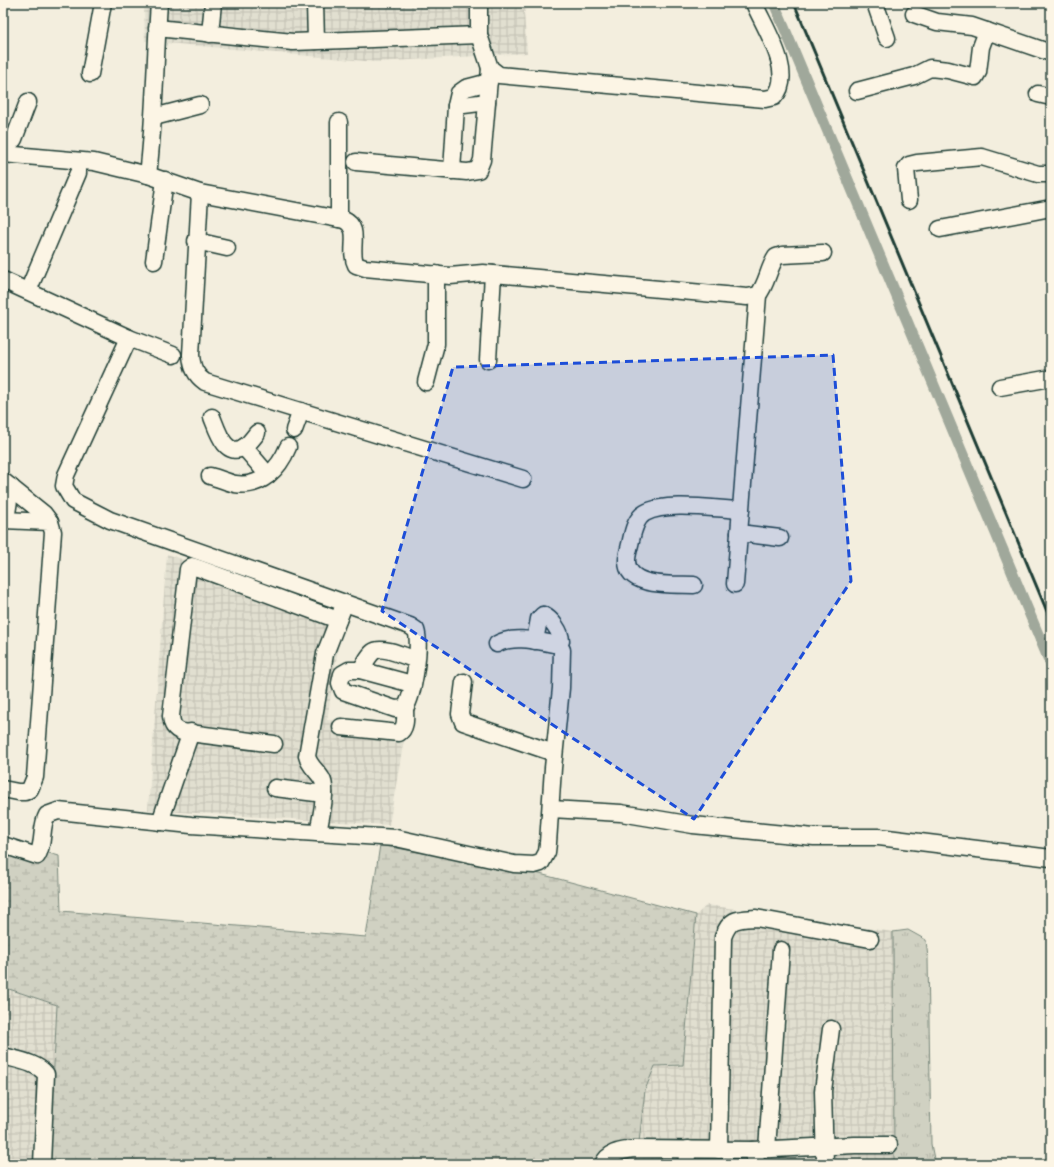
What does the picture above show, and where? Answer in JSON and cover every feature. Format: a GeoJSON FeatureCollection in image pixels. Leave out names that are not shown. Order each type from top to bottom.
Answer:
{"type":"FeatureCollection","features":[{"type":"Feature","properties":{"kind":"street"},"geometry":{"type":"LineString","coordinates":[[90,74],[103,3]]}},
{"type":"Feature","properties":{"kind":"street"},"geometry":{"type":"LineString","coordinates":[[148,174],[154,117],[159,3]]}},
{"type":"Feature","properties":{"kind":"street"},"geometry":{"type":"LineString","coordinates":[[210,34],[213,3]]}},
{"type":"Feature","properties":{"kind":"street"},"geometry":{"type":"LineString","coordinates":[[315,3],[316,41]]}},
{"type":"Feature","properties":{"kind":"street"},"geometry":{"type":"LineString","coordinates":[[356,162],[474,172],[480,166],[490,75],[479,35],[479,3]]}},
{"type":"Feature","properties":{"kind":"street"},"geometry":{"type":"LineString","coordinates":[[452,171],[456,106],[459,93],[490,75],[765,99],[774,97],[781,86],[782,78],[780,58],[754,3]]}},
{"type":"Feature","properties":{"kind":"street"},"geometry":{"type":"LineString","coordinates":[[875,3],[886,38]]}},
{"type":"Feature","properties":{"kind":"street"},"geometry":{"type":"LineString","coordinates":[[914,14],[928,20],[972,26],[1051,53]]}},
{"type":"Feature","properties":{"kind":"street"},"geometry":{"type":"LineString","coordinates":[[157,28],[293,42],[479,35]]}},
{"type":"Feature","properties":{"kind":"street"},"geometry":{"type":"LineString","coordinates":[[857,92],[914,76],[930,68],[948,70],[975,78],[978,72],[981,47],[987,31]]}},
{"type":"Feature","properties":{"kind":"street"},"geometry":{"type":"LineString","coordinates":[[3,142],[11,142],[14,139],[28,102]]}},
{"type":"Feature","properties":{"kind":"street"},"geometry":{"type":"LineString","coordinates":[[456,106],[487,102]]}},
{"type":"Feature","properties":{"kind":"street"},"geometry":{"type":"LineString","coordinates":[[154,117],[200,105]]}},
{"type":"Feature","properties":{"kind":"street"},"geometry":{"type":"LineString","coordinates":[[339,122],[341,194],[339,219]]}},
{"type":"Feature","properties":{"kind":"street"},"geometry":{"type":"LineString","coordinates":[[3,154],[94,162],[148,174],[200,193],[339,219],[348,222],[354,230],[353,257],[356,265],[365,268],[436,274],[493,274],[747,297],[758,295]]}},
{"type":"Feature","properties":{"kind":"street"},"geometry":{"type":"LineString","coordinates":[[909,200],[906,169],[909,165],[917,163],[982,157],[1038,174],[1051,174]]}},
{"type":"Feature","properties":{"kind":"street"},"geometry":{"type":"LineString","coordinates":[[28,291],[78,173]]}},
{"type":"Feature","properties":{"kind":"street"},"geometry":{"type":"LineString","coordinates":[[154,261],[165,180]]}},
{"type":"Feature","properties":{"kind":"street"},"geometry":{"type":"LineString","coordinates":[[200,193],[196,241],[191,355],[194,370],[198,378],[205,382],[523,479]]}},
{"type":"Feature","properties":{"kind":"street"},"geometry":{"type":"LineString","coordinates":[[940,229],[1051,208]]}},
{"type":"Feature","properties":{"kind":"street"},"geometry":{"type":"LineString","coordinates":[[196,241],[227,248]]}},
{"type":"Feature","properties":{"kind":"street"},"geometry":{"type":"LineString","coordinates":[[735,584],[758,295],[763,289],[768,272],[776,257],[782,255],[823,253]]}},
{"type":"Feature","properties":{"kind":"street"},"geometry":{"type":"LineString","coordinates":[[426,382],[436,344],[436,274]]}},
{"type":"Feature","properties":{"kind":"street"},"geometry":{"type":"LineString","coordinates":[[488,360],[493,274]]}},
{"type":"Feature","properties":{"kind":"street"},"geometry":{"type":"LineString","coordinates":[[3,280],[129,338],[172,355]]}},
{"type":"Feature","properties":{"kind":"street"},"geometry":{"type":"LineString","coordinates":[[129,338],[66,475],[64,486],[72,501],[110,520],[410,626],[416,630],[419,644],[408,704],[405,708],[405,724],[398,733],[341,727]]}},
{"type":"Feature","properties":{"kind":"street"},"geometry":{"type":"LineString","coordinates":[[1000,387],[1051,378]]}},
{"type":"Feature","properties":{"kind":"street"},"geometry":{"type":"LineString","coordinates":[[294,430],[301,411]]}},
{"type":"Feature","properties":{"kind":"street"},"geometry":{"type":"LineString","coordinates":[[212,417],[223,443],[234,449],[244,447],[257,433]]}},
{"type":"Feature","properties":{"kind":"street"},"geometry":{"type":"LineString","coordinates":[[244,447],[268,475]]}},
{"type":"Feature","properties":{"kind":"street"},"geometry":{"type":"LineString","coordinates":[[210,476],[234,484],[246,484],[268,475],[282,461],[288,447]]}},
{"type":"Feature","properties":{"kind":"street"},"geometry":{"type":"LineString","coordinates":[[7,484],[5,520],[50,522]]}},
{"type":"Feature","properties":{"kind":"street"},"geometry":{"type":"LineString","coordinates":[[3,789],[25,792],[30,788],[35,777],[53,532],[50,522],[44,514],[7,484]]}},
{"type":"Feature","properties":{"kind":"street"},"geometry":{"type":"LineString","coordinates":[[694,585],[645,582],[634,577],[629,570],[627,561],[634,527],[643,514],[666,506],[741,510]]}},
{"type":"Feature","properties":{"kind":"street"},"geometry":{"type":"LineString","coordinates":[[739,534],[780,538]]}},
{"type":"Feature","properties":{"kind":"street"},"geometry":{"type":"LineString","coordinates":[[274,744],[176,730],[172,724],[171,716],[188,569],[192,566],[338,620]]}},
{"type":"Feature","properties":{"kind":"street"},"geometry":{"type":"LineString","coordinates":[[318,833],[324,794],[324,783],[309,763],[307,756],[325,654],[344,603]]}},
{"type":"Feature","properties":{"kind":"street"},"geometry":{"type":"LineString","coordinates":[[535,641],[539,619],[543,615],[559,632],[562,642],[559,645]]}},
{"type":"Feature","properties":{"kind":"street"},"geometry":{"type":"LineString","coordinates":[[496,644],[510,640],[535,641],[559,645]]}},
{"type":"Feature","properties":{"kind":"street"},"geometry":{"type":"LineString","coordinates":[[3,845],[37,856],[42,844],[44,820],[47,815],[58,811],[160,822],[396,838],[504,862],[534,865],[540,863],[547,852],[551,809],[554,753],[563,664],[562,650],[559,645]]}},
{"type":"Feature","properties":{"kind":"street"},"geometry":{"type":"LineString","coordinates":[[360,670],[372,652],[377,650],[387,651],[416,660]]}},
{"type":"Feature","properties":{"kind":"street"},"geometry":{"type":"LineString","coordinates":[[405,708],[395,709],[343,691],[340,684],[342,674],[349,670],[360,670],[412,684]]}},
{"type":"Feature","properties":{"kind":"street"},"geometry":{"type":"LineString","coordinates":[[464,682],[460,714],[463,722],[554,753]]}},
{"type":"Feature","properties":{"kind":"street"},"geometry":{"type":"LineString","coordinates":[[160,822],[191,732]]}},
{"type":"Feature","properties":{"kind":"street"},"geometry":{"type":"LineString","coordinates":[[275,788],[324,794]]}},
{"type":"Feature","properties":{"kind":"street"},"geometry":{"type":"LineString","coordinates":[[551,809],[625,814],[693,825],[814,837],[880,837],[1051,858]]}},
{"type":"Feature","properties":{"kind":"street"},"geometry":{"type":"LineString","coordinates":[[719,1150],[723,937],[727,926],[736,919],[756,918],[870,940]]}},
{"type":"Feature","properties":{"kind":"street"},"geometry":{"type":"LineString","coordinates":[[759,1155],[782,950]]}},
{"type":"Feature","properties":{"kind":"street"},"geometry":{"type":"LineString","coordinates":[[825,1164],[823,1091],[831,1029]]}},
{"type":"Feature","properties":{"kind":"street"},"geometry":{"type":"LineString","coordinates":[[3,1056],[33,1065],[42,1069],[46,1074],[42,1164]]}},
{"type":"Feature","properties":{"kind":"street"},"geometry":{"type":"LineString","coordinates":[[603,1164],[610,1155],[622,1151],[687,1157],[719,1150],[759,1155],[824,1147],[889,1145]]}},
{"type":"Feature","properties":{"kind":"highlighted area"},"geometry":{"type":"Polygon","coordinates":[[[833,355],[851,581],[694,819],[382,611],[453,367],[833,355]]]}},
{"type":"Feature","properties":{"kind":"shaded area"},"geometry":{"type":"Polygon","coordinates":[[[144,3],[533,3],[524,12],[527,53],[376,62],[145,41],[144,3]]]}},
{"type":"Feature","properties":{"kind":"shaded area"},"geometry":{"type":"Polygon","coordinates":[[[167,554],[343,616],[327,720],[406,728],[389,825],[148,810],[167,554]]]}},
{"type":"Feature","properties":{"kind":"shaded area"},"geometry":{"type":"Polygon","coordinates":[[[707,905],[893,932],[894,1164],[591,1164],[603,1152],[639,1142],[645,1090],[655,1066],[683,1065],[696,915],[707,905]]]}},
{"type":"Feature","properties":{"kind":"shaded area"},"geometry":{"type":"Polygon","coordinates":[[[3,987],[57,1005],[49,1164],[3,1164],[3,987]]]}},
{"type":"Feature","properties":{"kind":"green space"},"geometry":{"type":"Polygon","coordinates":[[[3,839],[59,856],[61,911],[366,937],[380,845],[536,873],[696,915],[683,1065],[655,1066],[645,1090],[639,1142],[603,1152],[591,1164],[49,1164],[57,1005],[3,987],[3,839]]]}},
{"type":"Feature","properties":{"kind":"green space"},"geometry":{"type":"Polygon","coordinates":[[[908,930],[926,940],[928,958],[931,1144],[935,1164],[894,1164],[893,932],[908,930]]]}},
{"type":"Feature","properties":{"kind":"waterway"},"geometry":{"type":"LineString","coordinates":[[774,3],[1051,665]]}},
{"type":"Feature","properties":{"kind":"railway"},"geometry":{"type":"LineString","coordinates":[[794,3],[1051,621]]}}]}
